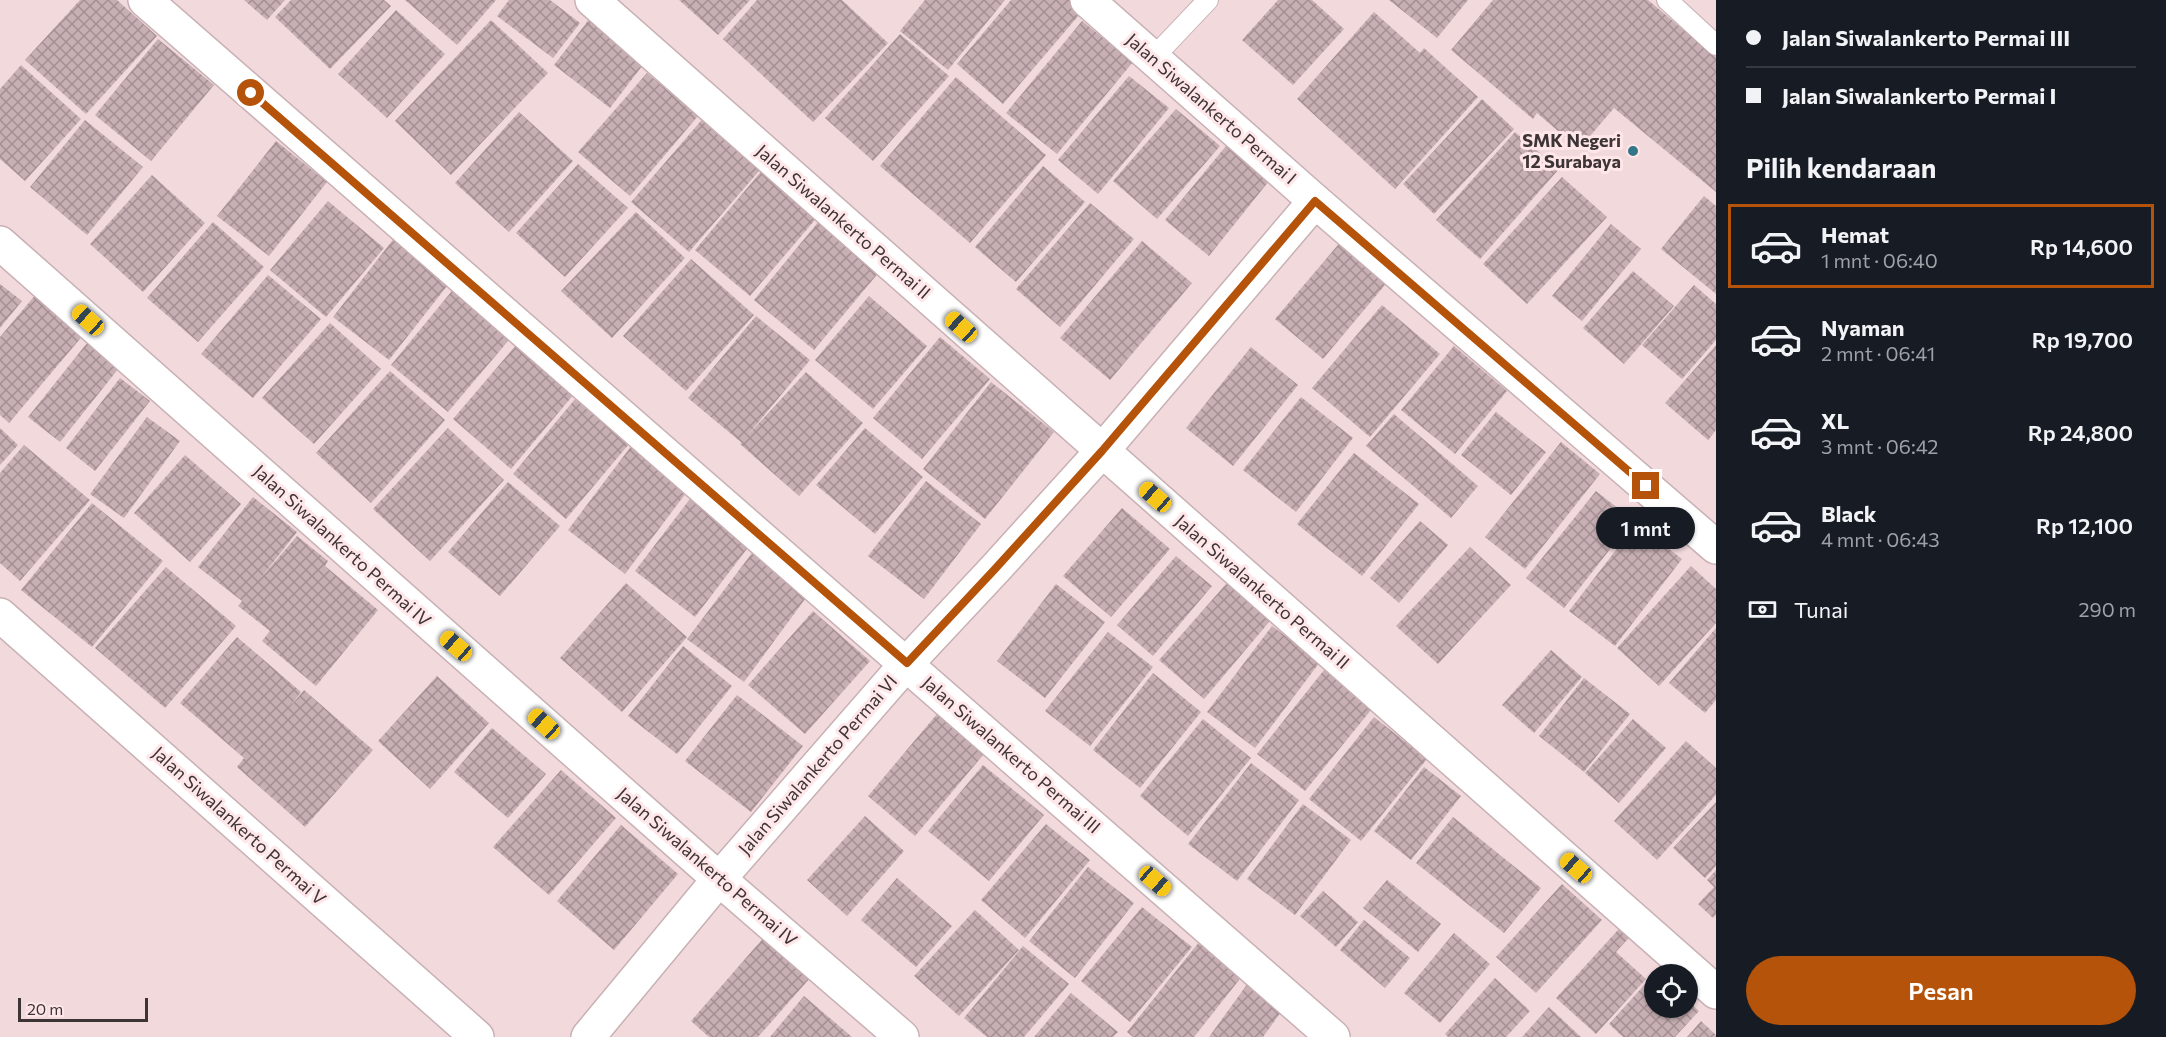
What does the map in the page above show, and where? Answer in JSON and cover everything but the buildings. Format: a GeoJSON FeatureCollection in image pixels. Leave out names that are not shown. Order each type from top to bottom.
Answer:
{"type":"FeatureCollection","features":[{"type":"Feature","properties":{"kind":"street","name":"Jalan Siwalankerto Permai III"},"geometry":{"type":"LineString","coordinates":[[145,0],[1333,1037]]}},
{"type":"Feature","properties":{"kind":"street","name":"Jalan Siwalankerto Permai II"},"geometry":{"type":"LineString","coordinates":[[592,0],[1716,992]]}},
{"type":"Feature","properties":{"kind":"street","name":"Jalan Siwalankerto Permai I"},"geometry":{"type":"LineString","coordinates":[[1087,0],[1315,201],[1716,547]]}},
{"type":"Feature","properties":{"kind":"street","name":"Jalan Siwalankerto Permai VI"},"geometry":{"type":"LineString","coordinates":[[588,1037],[719,879],[907,663],[1102,451],[1315,201]]}},
{"type":"Feature","properties":{"kind":"street","name":"Jalan Siwalankerto Permai IV"},"geometry":{"type":"LineString","coordinates":[[0,243],[719,879],[902,1037]]}},
{"type":"Feature","properties":{"kind":"street","name":"Jalan Siwalankerto Permai V"},"geometry":{"type":"LineString","coordinates":[[0,615],[477,1037]]}},
{"type":"Feature","properties":{"kind":"lane"},"geometry":{"type":"LineString","coordinates":[[1153,58],[1208,0]]}},
{"type":"Feature","properties":{"kind":"lane"},"geometry":{"type":"LineString","coordinates":[[1666,0],[1716,45]]}},
{"type":"Feature","properties":{"kind":"place","name":"SMK Negeri 12 Surabaya"},"geometry":{"type":"Point","coordinates":[1633,151]}},
{"type":"Feature","properties":{"kind":"route"},"geometry":{"type":"LineString","coordinates":[[251,93],[907,663],[1102,451],[1315,201],[1646,486]]}}]}
